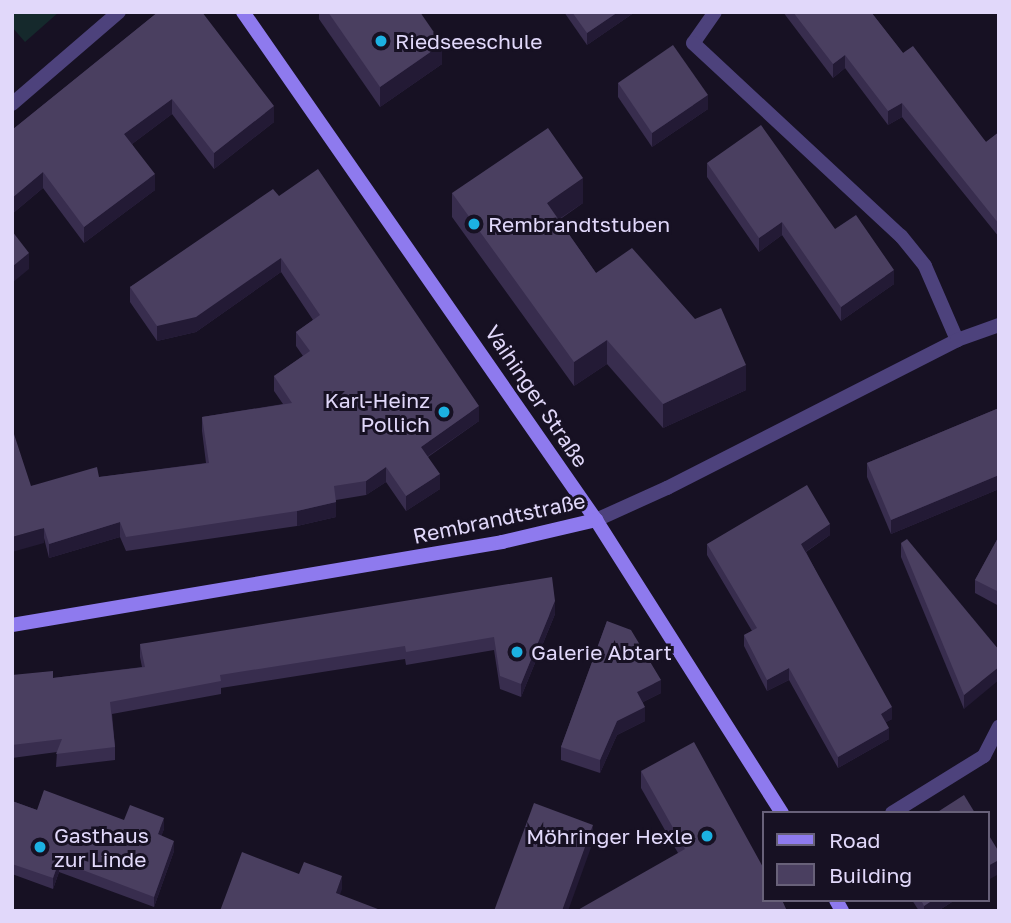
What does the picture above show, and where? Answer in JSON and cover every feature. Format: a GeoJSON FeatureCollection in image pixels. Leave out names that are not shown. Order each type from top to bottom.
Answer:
{"type":"FeatureCollection","features":[{"type":"Feature","properties":{"kind":"main road","name":"Vaihinger Straße"},"geometry":{"type":"LineString","coordinates":[[243,12],[596,520],[781,811]]}},
{"type":"Feature","properties":{"kind":"main road","name":"Rembrandtstraße"},"geometry":{"type":"LineString","coordinates":[[12,625],[502,542],[596,520]]}},
{"type":"Feature","properties":{"kind":"street"},"geometry":{"type":"LineString","coordinates":[[12,104],[119,12]]}},
{"type":"Feature","properties":{"kind":"street"},"geometry":{"type":"LineString","coordinates":[[715,12],[693,43],[901,236],[925,266],[957,340]]}},
{"type":"Feature","properties":{"kind":"street","name":"Rembrandtstraße"},"geometry":{"type":"LineString","coordinates":[[596,520],[667,488],[957,340],[999,325]]}},
{"type":"Feature","properties":{"kind":"street"},"geometry":{"type":"LineString","coordinates":[[895,811],[984,756],[999,727]]}},
{"type":"Feature","properties":{"kind":"green space"},"geometry":{"type":"Polygon","coordinates":[[[12,12],[59,12],[25,42],[12,27],[12,12]]]}},
{"type":"Feature","properties":{"kind":"building"},"geometry":{"type":"Polygon","coordinates":[[[158,12],[202,12],[274,106],[214,153],[172,99],[124,134],[155,174],[84,227],[43,172],[12,198],[12,130],[158,12]]]}},
{"type":"Feature","properties":{"kind":"building","name":"Riedseeschule"},"geometry":{"type":"Polygon","coordinates":[[[328,12],[420,12],[442,44],[380,87],[328,12]]]}},
{"type":"Feature","properties":{"kind":"building"},"geometry":{"type":"Polygon","coordinates":[[[572,12],[618,12],[587,33],[572,12]]]}},
{"type":"Feature","properties":{"kind":"building"},"geometry":{"type":"Polygon","coordinates":[[[793,12],[871,12],[903,53],[913,46],[986,142],[999,132],[999,224],[902,103],[888,111],[845,55],[833,64],[793,12]]]}},
{"type":"Feature","properties":{"kind":"building"},"geometry":{"type":"Polygon","coordinates":[[[673,45],[708,95],[652,133],[618,83],[673,45]]]}},
{"type":"Feature","properties":{"kind":"building"},"geometry":{"type":"Polygon","coordinates":[[[761,125],[835,229],[856,215],[894,270],[841,307],[782,222],[759,238],[707,163],[761,125]]]}},
{"type":"Feature","properties":{"kind":"building"},"geometry":{"type":"Polygon","coordinates":[[[548,128],[583,178],[547,203],[596,273],[632,248],[695,319],[721,308],[746,365],[663,404],[607,340],[574,362],[452,193],[548,128]]]}},
{"type":"Feature","properties":{"kind":"building"},"geometry":{"type":"Polygon","coordinates":[[[318,169],[479,406],[421,447],[440,474],[406,496],[386,467],[366,481],[334,486],[336,502],[297,511],[126,537],[120,522],[49,544],[44,528],[12,537],[12,428],[31,486],[97,467],[99,477],[209,463],[202,417],[292,403],[274,376],[310,351],[296,332],[320,315],[281,258],[196,317],[157,326],[130,287],[273,189],[279,196],[318,169]]]}},
{"type":"Feature","properties":{"kind":"building"},"geometry":{"type":"Polygon","coordinates":[[[12,231],[29,253],[12,267],[12,231]]]}},
{"type":"Feature","properties":{"kind":"building"},"geometry":{"type":"Polygon","coordinates":[[[999,408],[999,475],[891,520],[867,463],[999,408]]]}},
{"type":"Feature","properties":{"kind":"building"},"geometry":{"type":"Polygon","coordinates":[[[807,485],[830,524],[801,544],[892,707],[881,714],[889,728],[838,757],[789,668],[767,680],[744,635],[757,628],[707,544],[807,485]]]}},
{"type":"Feature","properties":{"kind":"building"},"geometry":{"type":"Polygon","coordinates":[[[999,536],[999,592],[975,580],[999,536]]]}},
{"type":"Feature","properties":{"kind":"building"},"geometry":{"type":"Polygon","coordinates":[[[907,539],[999,650],[999,667],[964,695],[901,543],[907,539]]]}},
{"type":"Feature","properties":{"kind":"building"},"geometry":{"type":"Polygon","coordinates":[[[552,577],[555,601],[521,684],[500,676],[494,637],[406,652],[405,646],[220,675],[221,681],[110,702],[115,747],[56,754],[62,739],[12,745],[12,675],[53,671],[53,678],[145,667],[140,644],[552,577]]]}},
{"type":"Feature","properties":{"kind":"building"},"geometry":{"type":"Polygon","coordinates":[[[607,621],[631,630],[661,680],[637,692],[645,707],[617,721],[600,760],[561,747],[607,621]]]}},
{"type":"Feature","properties":{"kind":"building","name":"Möhringer Hexle"},"geometry":{"type":"Polygon","coordinates":[[[694,742],[762,865],[762,902],[783,902],[787,911],[576,911],[685,849],[641,771],[694,742]]]}},
{"type":"Feature","properties":{"kind":"building"},"geometry":{"type":"Polygon","coordinates":[[[44,790],[124,820],[130,805],[164,818],[158,834],[174,841],[154,897],[59,861],[53,878],[12,864],[12,801],[37,810],[44,790]]]}},
{"type":"Feature","properties":{"kind":"building"},"geometry":{"type":"Polygon","coordinates":[[[964,795],[974,811],[939,811],[964,795]]]}},
{"type":"Feature","properties":{"kind":"building"},"geometry":{"type":"Polygon","coordinates":[[[534,803],[593,825],[562,911],[494,911],[534,803]]]}},
{"type":"Feature","properties":{"kind":"building"},"geometry":{"type":"Polygon","coordinates":[[[990,837],[999,852],[999,860],[990,865],[990,837]]]}},
{"type":"Feature","properties":{"kind":"building"},"geometry":{"type":"Polygon","coordinates":[[[242,852],[299,874],[304,862],[342,876],[336,893],[383,911],[220,911],[242,852]]]}},
{"type":"Feature","properties":{"kind":"place","name":"Riedseeschule"},"geometry":{"type":"Point","coordinates":[381,41]}},
{"type":"Feature","properties":{"kind":"place","name":"Rembrandtstuben"},"geometry":{"type":"Point","coordinates":[474,224]}},
{"type":"Feature","properties":{"kind":"place","name":"Karl-Heinz Pollich"},"geometry":{"type":"Point","coordinates":[444,412]}},
{"type":"Feature","properties":{"kind":"place","name":"Galerie Abtart"},"geometry":{"type":"Point","coordinates":[517,652]}},
{"type":"Feature","properties":{"kind":"place","name":"Möhringer Hexle"},"geometry":{"type":"Point","coordinates":[707,836]}},
{"type":"Feature","properties":{"kind":"place","name":"Gasthaus zur Linde"},"geometry":{"type":"Point","coordinates":[40,847]}}]}
